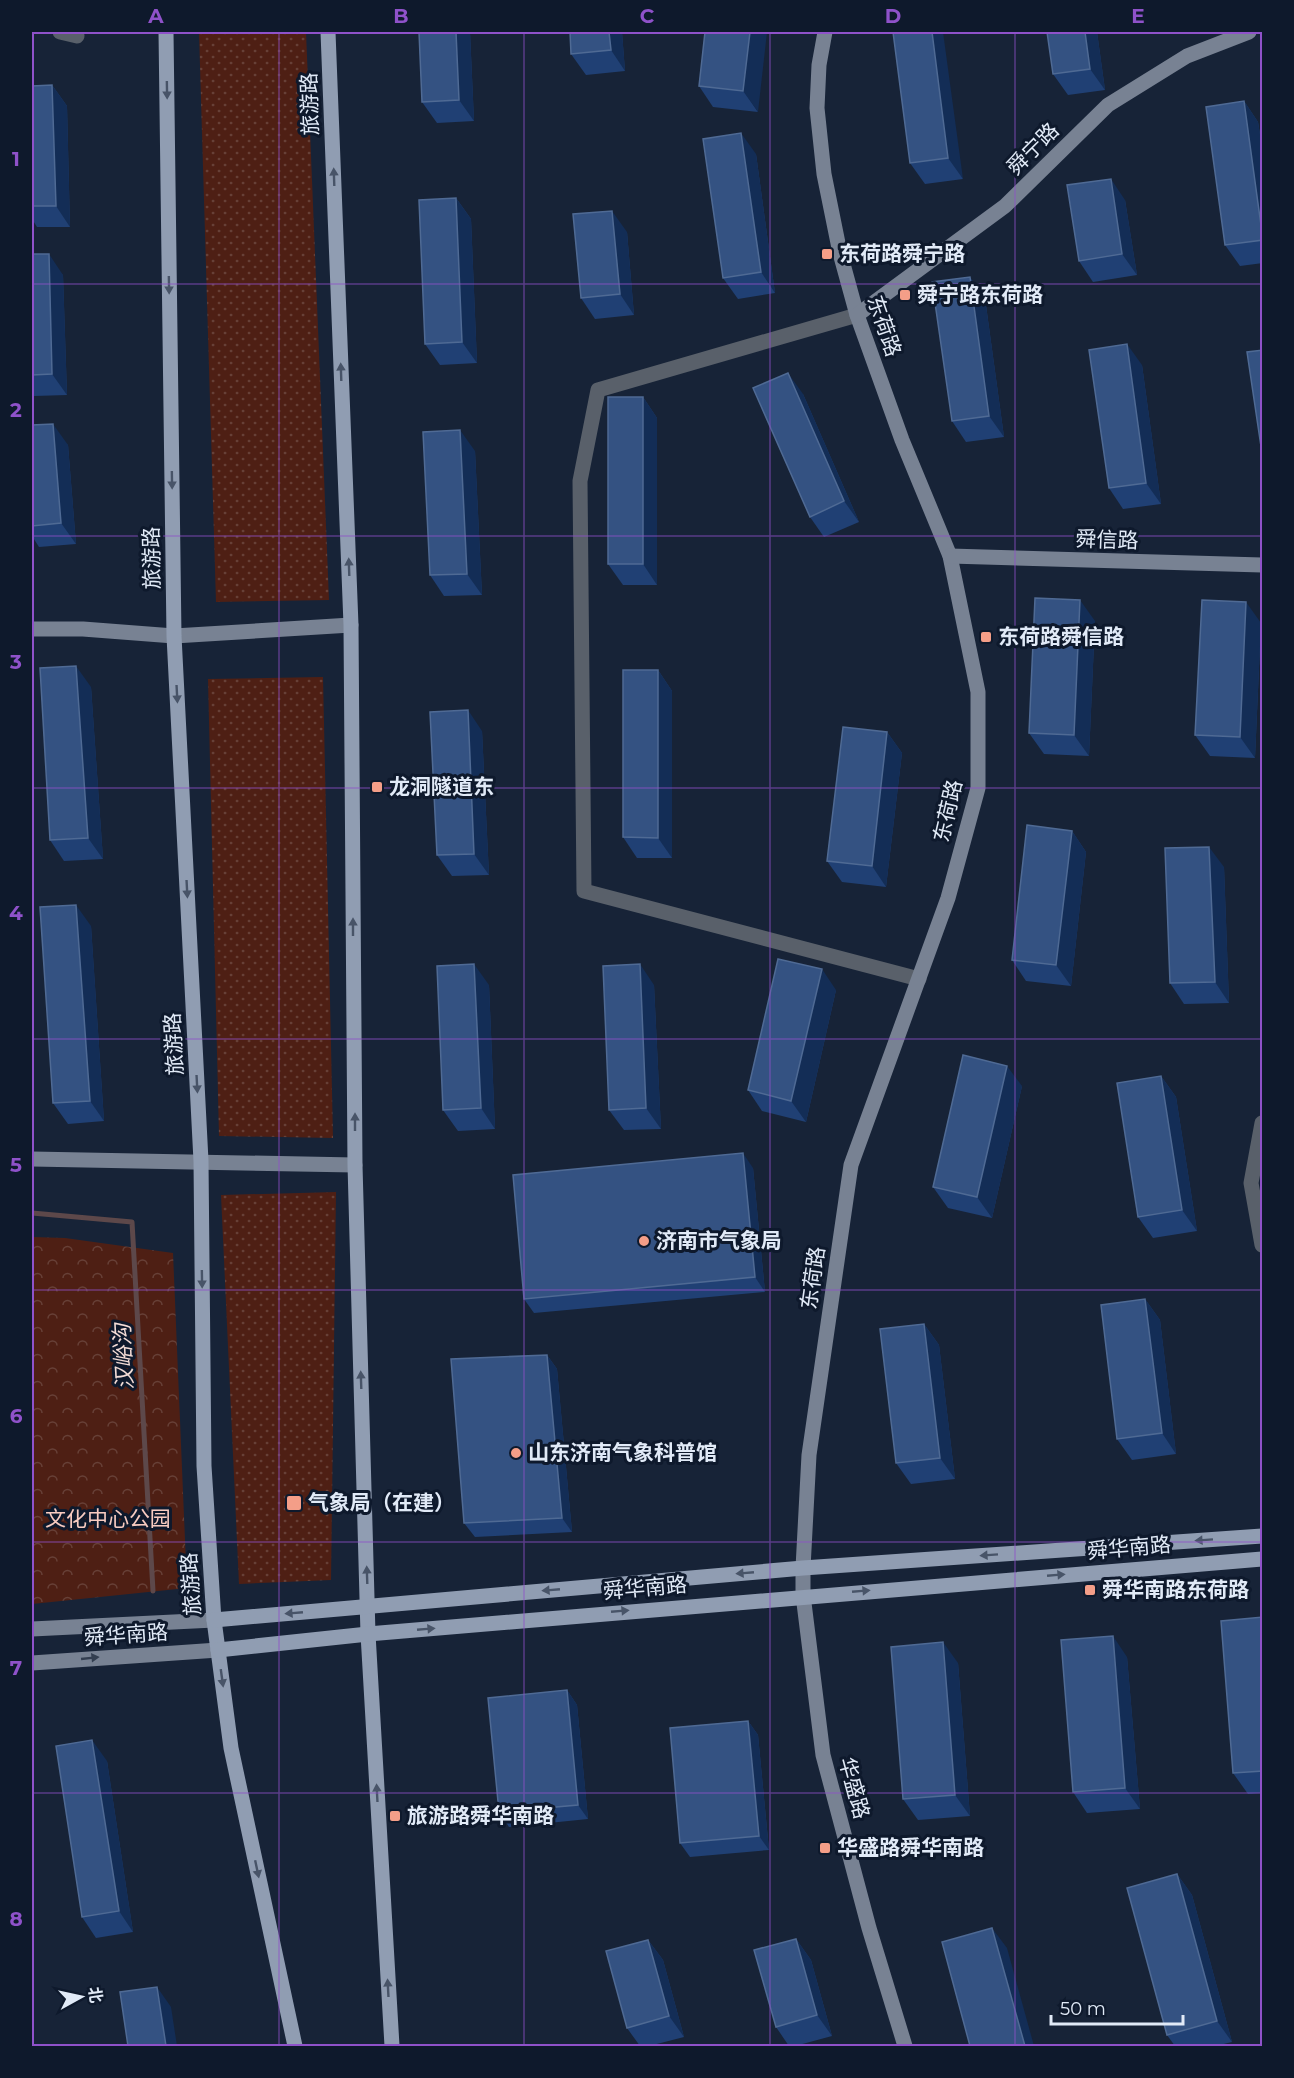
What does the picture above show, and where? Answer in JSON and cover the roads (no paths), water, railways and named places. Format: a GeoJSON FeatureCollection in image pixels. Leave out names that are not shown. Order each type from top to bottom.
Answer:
{"type":"FeatureCollection","features":[{"type":"Feature","properties":{"kind":"main road","name":"旅游路"},"geometry":{"type":"LineString","coordinates":[[166,32],[174,636],[201,1161],[204,1466],[214,1620],[231,1748],[295,2046]]}},
{"type":"Feature","properties":{"kind":"main road","name":"旅游路"},"geometry":{"type":"LineString","coordinates":[[328,32],[351,625],[355,1165],[368,1634],[392,2046]]}},
{"type":"Feature","properties":{"kind":"main road","name":"舜华南路"},"geometry":{"type":"LineString","coordinates":[[214,1620],[803,1568],[1263,1536]]}},
{"type":"Feature","properties":{"kind":"main road","name":"舜华南路"},"geometry":{"type":"LineString","coordinates":[[218,1650],[368,1634],[803,1595],[1263,1559]]}},
{"type":"Feature","properties":{"kind":"street"},"geometry":{"type":"LineString","coordinates":[[60,32],[76,36]]}},
{"type":"Feature","properties":{"kind":"street","name":"东荷路"},"geometry":{"type":"LineString","coordinates":[[803,1568],[809,1455],[851,1165],[948,898],[978,788],[978,692],[950,556],[902,440],[857,315],[824,174],[817,108],[819,65],[825,32]]}},
{"type":"Feature","properties":{"kind":"street","name":"舜宁路"},"geometry":{"type":"LineString","coordinates":[[857,315],[1005,206],[1108,105],[1187,56],[1250,32]]}},
{"type":"Feature","properties":{"kind":"street"},"geometry":{"type":"LineString","coordinates":[[857,315],[598,390],[580,481],[584,891],[919,980]]}},
{"type":"Feature","properties":{"kind":"street","name":"舜信路"},"geometry":{"type":"LineString","coordinates":[[950,556],[1263,565]]}},
{"type":"Feature","properties":{"kind":"street"},"geometry":{"type":"LineString","coordinates":[[32,629],[83,629],[174,636],[351,625]]}},
{"type":"Feature","properties":{"kind":"street"},"geometry":{"type":"LineString","coordinates":[[1263,1123],[1251,1183],[1263,1245]]}},
{"type":"Feature","properties":{"kind":"street"},"geometry":{"type":"LineString","coordinates":[[32,1159],[355,1165]]}},
{"type":"Feature","properties":{"kind":"street","name":"华盛路"},"geometry":{"type":"LineString","coordinates":[[803,1568],[803,1595],[823,1755],[869,1928],[905,2046]]}},
{"type":"Feature","properties":{"kind":"street","name":"舜华南路"},"geometry":{"type":"LineString","coordinates":[[32,1629],[214,1620]]}},
{"type":"Feature","properties":{"kind":"street","name":"舜华南路"},"geometry":{"type":"LineString","coordinates":[[32,1663],[218,1650]]}},
{"type":"Feature","properties":{"kind":"waterway","name":"汉峪沟"},"geometry":{"type":"LineString","coordinates":[[32,1213],[132,1222],[153,1591]]}},
{"type":"Feature","properties":{"kind":"place","name":"东荷路舜宁路"},"geometry":{"type":"Point","coordinates":[827,254]}},
{"type":"Feature","properties":{"kind":"place","name":"舜宁路东荷路"},"geometry":{"type":"Point","coordinates":[905,295]}},
{"type":"Feature","properties":{"kind":"place","name":"东荷路舜信路"},"geometry":{"type":"Point","coordinates":[986,637]}},
{"type":"Feature","properties":{"kind":"place","name":"龙洞隧道东"},"geometry":{"type":"Point","coordinates":[377,787]}},
{"type":"Feature","properties":{"kind":"place","name":"济南市气象局"},"geometry":{"type":"Point","coordinates":[644,1241]}},
{"type":"Feature","properties":{"kind":"place","name":"山东济南气象科普馆"},"geometry":{"type":"Point","coordinates":[516,1453]}},
{"type":"Feature","properties":{"kind":"place","name":"气象局（在建）"},"geometry":{"type":"Point","coordinates":[294,1503]}},
{"type":"Feature","properties":{"kind":"place","name":"舜华南路东荷路"},"geometry":{"type":"Point","coordinates":[1090,1590]}},
{"type":"Feature","properties":{"kind":"place","name":"旅游路舜华南路"},"geometry":{"type":"Point","coordinates":[395,1816]}},
{"type":"Feature","properties":{"kind":"place","name":"华盛路舜华南路"},"geometry":{"type":"Point","coordinates":[825,1848]}},
{"type":"Feature","properties":{"kind":"park label","name":"文化中心公园"},"geometry":{"type":"Point","coordinates":[108,1519]}}]}
